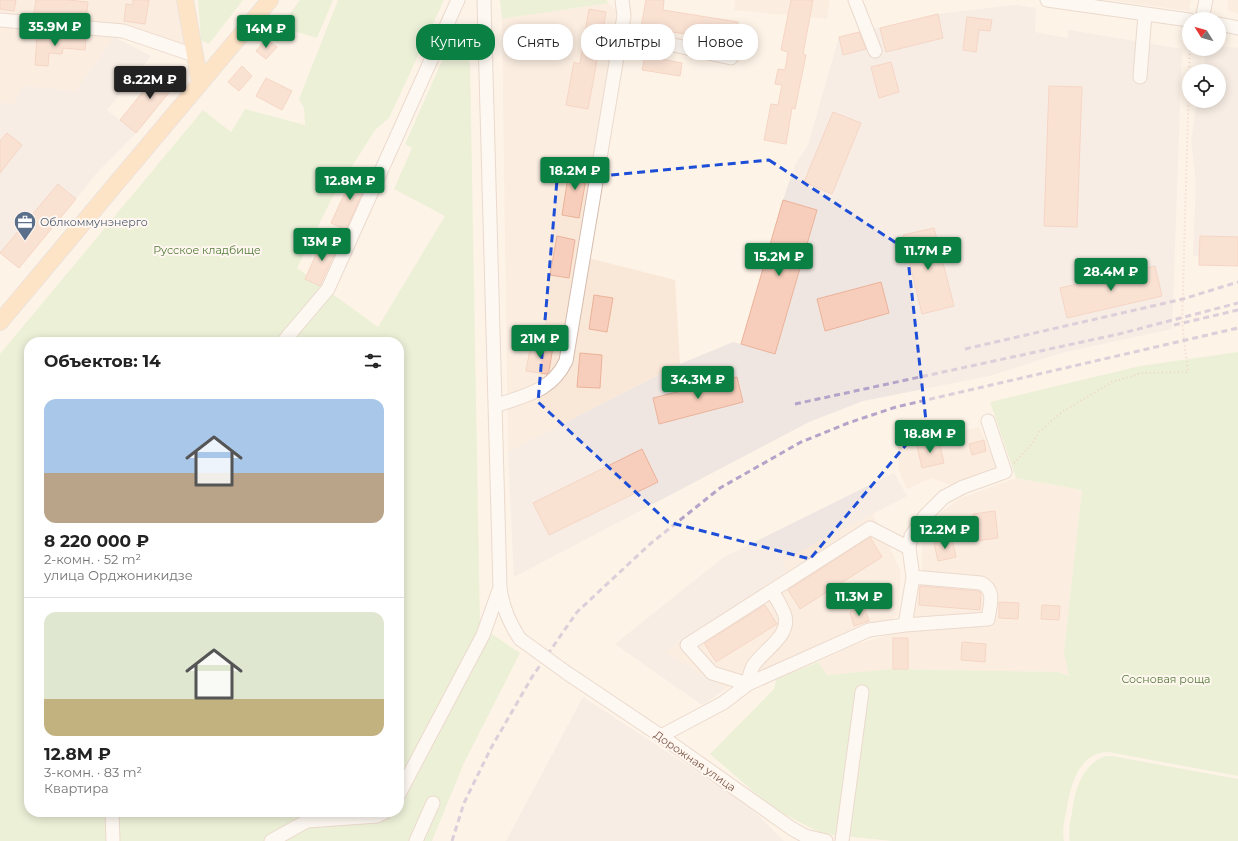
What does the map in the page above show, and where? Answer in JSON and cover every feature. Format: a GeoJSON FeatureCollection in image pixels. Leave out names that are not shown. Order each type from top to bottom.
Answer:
{"type":"FeatureCollection","features":[{"type":"Feature","properties":{"kind":"main road"},"geometry":{"type":"LineString","coordinates":[[185,0],[200,83]]}},
{"type":"Feature","properties":{"kind":"main road"},"geometry":{"type":"LineString","coordinates":[[0,322],[270,0]]}},
{"type":"Feature","properties":{"kind":"street"},"geometry":{"type":"LineString","coordinates":[[287,337],[328,289],[458,0]]}},
{"type":"Feature","properties":{"kind":"street"},"geometry":{"type":"LineString","coordinates":[[404,785],[483,635],[500,588],[484,0]]}},
{"type":"Feature","properties":{"kind":"street"},"geometry":{"type":"LineString","coordinates":[[622,0],[624,16],[623,24]]}},
{"type":"Feature","properties":{"kind":"street"},"geometry":{"type":"LineString","coordinates":[[855,0],[875,51]]}},
{"type":"Feature","properties":{"kind":"street"},"geometry":{"type":"LineString","coordinates":[[1047,0],[1182,19]]}},
{"type":"Feature","properties":{"kind":"street"},"geometry":{"type":"LineString","coordinates":[[1203,12],[1206,0]]}},
{"type":"Feature","properties":{"kind":"street"},"geometry":{"type":"LineString","coordinates":[[1140,77],[1145,14]]}},
{"type":"Feature","properties":{"kind":"street"},"geometry":{"type":"LineString","coordinates":[[0,20],[123,31],[194,55]]}},
{"type":"Feature","properties":{"kind":"street"},"geometry":{"type":"LineString","coordinates":[[1226,25],[1238,28]]}},
{"type":"Feature","properties":{"kind":"street"},"geometry":{"type":"LineString","coordinates":[[495,406],[544,389],[561,372],[566,361],[617,60]]}},
{"type":"Feature","properties":{"kind":"street"},"geometry":{"type":"LineString","coordinates":[[905,625],[913,578],[909,548],[911,536],[925,516],[944,497],[963,487],[1005,472],[988,421]]}},
{"type":"Feature","properties":{"kind":"street"},"geometry":{"type":"LineString","coordinates":[[748,684],[712,673],[687,645],[870,528],[909,548]]}},
{"type":"Feature","properties":{"kind":"street"},"geometry":{"type":"LineString","coordinates":[[661,736],[691,722],[723,703],[748,684],[869,630],[905,625],[988,619],[991,592],[988,586],[981,583],[913,578]]}},
{"type":"Feature","properties":{"kind":"street","name":"Дорожная улица"},"geometry":{"type":"LineString","coordinates":[[500,588],[503,607],[507,618],[520,639],[805,838],[826,841]]}},
{"type":"Feature","properties":{"kind":"street"},"geometry":{"type":"LineString","coordinates":[[748,684],[749,674],[754,665],[781,635],[786,626],[785,614],[772,591]]}},
{"type":"Feature","properties":{"kind":"street"},"geometry":{"type":"LineString","coordinates":[[842,841],[862,692]]}},
{"type":"Feature","properties":{"kind":"street"},"geometry":{"type":"LineString","coordinates":[[416,841],[433,804]]}},
{"type":"Feature","properties":{"kind":"street"},"geometry":{"type":"LineString","coordinates":[[112,817],[113,841]]}},
{"type":"Feature","properties":{"kind":"street"},"geometry":{"type":"LineString","coordinates":[[272,841],[307,821],[363,817]]}},
{"type":"Feature","properties":{"kind":"path"},"geometry":{"type":"LineString","coordinates":[[1005,472],[1040,432],[1062,412],[1112,382],[1142,373],[1188,372],[1182,323],[1188,108]]}},
{"type":"Feature","properties":{"kind":"highlighted area"},"geometry":{"type":"Polygon","coordinates":[[[769,160],[907,250],[926,421],[810,559],[668,522],[538,402],[557,180],[769,160]]]}},
{"type":"Feature","properties":{"kind":"shaded area"},"geometry":{"type":"Polygon","coordinates":[[[0,0],[184,0],[193,53],[115,31],[114,37],[76,91],[22,86],[14,105],[0,103],[0,0]]]}},
{"type":"Feature","properties":{"kind":"shaded area"},"geometry":{"type":"Polygon","coordinates":[[[735,0],[830,0],[827,19],[734,10],[735,0]]]}},
{"type":"Feature","properties":{"kind":"shaded area"},"geometry":{"type":"Polygon","coordinates":[[[1110,0],[1191,0],[1189,11],[1110,0]]]}},
{"type":"Feature","properties":{"kind":"shaded area"},"geometry":{"type":"Polygon","coordinates":[[[1228,0],[1238,0],[1238,14],[1227,10],[1228,0]]]}},
{"type":"Feature","properties":{"kind":"shaded area"},"geometry":{"type":"Polygon","coordinates":[[[608,3],[621,15],[620,24],[581,24],[581,60],[614,60],[584,257],[675,280],[680,364],[508,452],[502,19],[608,3]]]}},
{"type":"Feature","properties":{"kind":"shaded area"},"geometry":{"type":"Polygon","coordinates":[[[1016,5],[1036,8],[1035,32],[1067,38],[1069,30],[1182,49],[1172,329],[1065,352],[989,376],[863,401],[809,422],[514,577],[508,452],[680,364],[733,342],[741,344],[783,200],[795,165],[808,145],[839,37],[938,14],[1016,5]]]}},
{"type":"Feature","properties":{"kind":"shaded area"},"geometry":{"type":"Polygon","coordinates":[[[114,37],[151,56],[107,110],[136,133],[95,175],[76,199],[58,184],[0,254],[0,103],[14,104],[22,86],[76,91],[114,37]]]}},
{"type":"Feature","properties":{"kind":"shaded area"},"geometry":{"type":"Polygon","coordinates":[[[1226,47],[1238,48],[1238,257],[1193,256],[1196,182],[1191,141],[1196,108],[1226,108],[1226,64],[1204,64],[1206,56],[1226,56],[1226,47]]]}},
{"type":"Feature","properties":{"kind":"shaded area"},"geometry":{"type":"Polygon","coordinates":[[[979,427],[998,469],[953,486],[931,478],[907,489],[899,471],[898,446],[979,427]]]}},
{"type":"Feature","properties":{"kind":"shaded area"},"geometry":{"type":"Polygon","coordinates":[[[894,473],[907,496],[782,561],[787,571],[665,652],[726,689],[702,705],[615,644],[724,557],[894,473]]]}},
{"type":"Feature","properties":{"kind":"shaded area"},"geometry":{"type":"Polygon","coordinates":[[[1016,478],[1082,490],[1064,652],[1070,676],[1058,672],[908,669],[827,675],[818,662],[854,645],[907,630],[922,570],[922,536],[930,523],[941,512],[961,498],[1016,478]]]}},
{"type":"Feature","properties":{"kind":"shaded area"},"geometry":{"type":"Polygon","coordinates":[[[873,514],[901,571],[898,614],[888,622],[871,624],[760,672],[757,661],[726,689],[665,652],[786,571],[781,561],[873,514]]]}},
{"type":"Feature","properties":{"kind":"shaded area"},"geometry":{"type":"Polygon","coordinates":[[[583,697],[746,804],[784,841],[506,841],[583,697]]]}},
{"type":"Feature","properties":{"kind":"green space"},"geometry":{"type":"Polygon","coordinates":[[[198,0],[243,0],[209,44],[201,40],[198,0]]]}},
{"type":"Feature","properties":{"kind":"green space"},"geometry":{"type":"Polygon","coordinates":[[[300,0],[333,0],[317,38],[280,27],[300,0]]]}},
{"type":"Feature","properties":{"kind":"green space","name":"Русское кладбище"},"geometry":{"type":"Polygon","coordinates":[[[338,0],[444,0],[433,24],[416,24],[416,60],[389,118],[375,130],[332,198],[297,268],[378,327],[445,216],[394,189],[412,148],[405,144],[442,60],[468,60],[470,62],[480,626],[520,653],[464,763],[432,841],[0,841],[0,354],[203,110],[231,132],[245,109],[305,125],[304,108],[299,99],[338,0]]]}},
{"type":"Feature","properties":{"kind":"green space"},"geometry":{"type":"Polygon","coordinates":[[[500,0],[607,0],[608,3],[502,19],[500,0]]]}},
{"type":"Feature","properties":{"kind":"green space","name":"Сосновая роща"},"geometry":{"type":"Polygon","coordinates":[[[1238,352],[1238,776],[1108,752],[1097,754],[1089,758],[1082,765],[1073,783],[1064,823],[1064,841],[892,841],[823,834],[774,809],[710,754],[774,689],[776,679],[818,662],[827,675],[893,669],[1058,672],[1069,676],[1064,652],[1082,490],[1016,478],[990,402],[1140,366],[1238,352]]]}},
{"type":"Feature","properties":{"kind":"green space"},"geometry":{"type":"Polygon","coordinates":[[[1105,756],[1238,779],[1238,841],[1070,841],[1069,831],[1077,787],[1090,766],[1105,756]]]}},
{"type":"Feature","properties":{"kind":"building"},"geometry":{"type":"Polygon","coordinates":[[[0,0],[16,0],[14,11],[0,9],[0,0]]]}},
{"type":"Feature","properties":{"kind":"building"},"geometry":{"type":"Polygon","coordinates":[[[36,0],[68,0],[88,2],[86,19],[34,13],[36,0]]]}},
{"type":"Feature","properties":{"kind":"building"},"geometry":{"type":"Polygon","coordinates":[[[133,0],[149,0],[145,24],[124,21],[126,4],[133,5],[133,0]]]}},
{"type":"Feature","properties":{"kind":"building"},"geometry":{"type":"Polygon","coordinates":[[[646,0],[664,0],[663,10],[738,22],[738,24],[683,24],[683,34],[675,32],[675,24],[642,24],[646,0]]]}},
{"type":"Feature","properties":{"kind":"building"},"geometry":{"type":"Polygon","coordinates":[[[791,0],[813,0],[803,54],[806,55],[795,109],[792,108],[786,144],[764,140],[771,104],[778,105],[782,85],[775,84],[778,69],[785,70],[788,52],[781,50],[791,0]]]}},
{"type":"Feature","properties":{"kind":"building"},"geometry":{"type":"Polygon","coordinates":[[[589,9],[606,12],[604,24],[587,24],[589,9]]]}},
{"type":"Feature","properties":{"kind":"building"},"geometry":{"type":"Polygon","coordinates":[[[938,14],[943,38],[886,52],[880,28],[938,14]]]}},
{"type":"Feature","properties":{"kind":"building"},"geometry":{"type":"Polygon","coordinates":[[[967,17],[992,20],[990,31],[979,30],[976,52],[963,50],[967,17]]]}},
{"type":"Feature","properties":{"kind":"building"},"geometry":{"type":"Polygon","coordinates":[[[859,32],[866,49],[843,55],[839,37],[859,32]]]}},
{"type":"Feature","properties":{"kind":"building"},"geometry":{"type":"Polygon","coordinates":[[[37,35],[86,39],[85,50],[63,48],[62,54],[49,53],[48,66],[35,65],[37,35]]]}},
{"type":"Feature","properties":{"kind":"building"},"geometry":{"type":"Polygon","coordinates":[[[266,39],[277,47],[266,59],[256,51],[266,39]]]}},
{"type":"Feature","properties":{"kind":"building"},"geometry":{"type":"Polygon","coordinates":[[[581,58],[581,60],[597,60],[588,109],[566,105],[574,62],[580,64],[581,58]]]}},
{"type":"Feature","properties":{"kind":"building"},"geometry":{"type":"Polygon","coordinates":[[[644,60],[666,60],[682,63],[680,76],[642,70],[644,60]]]}},
{"type":"Feature","properties":{"kind":"building"},"geometry":{"type":"Polygon","coordinates":[[[891,62],[899,92],[879,98],[871,67],[891,62]]]}},
{"type":"Feature","properties":{"kind":"building"},"geometry":{"type":"Polygon","coordinates":[[[242,66],[252,76],[239,91],[228,82],[242,66]]]}},
{"type":"Feature","properties":{"kind":"building"},"geometry":{"type":"Polygon","coordinates":[[[163,67],[179,80],[136,133],[120,120],[163,67]]]}},
{"type":"Feature","properties":{"kind":"building"},"geometry":{"type":"Polygon","coordinates":[[[266,78],[292,91],[282,110],[256,96],[266,78]]]}},
{"type":"Feature","properties":{"kind":"building"},"geometry":{"type":"Polygon","coordinates":[[[1049,86],[1082,87],[1077,227],[1044,226],[1049,86]]]}},
{"type":"Feature","properties":{"kind":"building"},"geometry":{"type":"Polygon","coordinates":[[[833,112],[861,123],[832,194],[804,182],[833,112]]]}},
{"type":"Feature","properties":{"kind":"building"},"geometry":{"type":"Polygon","coordinates":[[[7,133],[22,145],[0,173],[0,141],[7,133]]]}},
{"type":"Feature","properties":{"kind":"building"},"geometry":{"type":"Polygon","coordinates":[[[570,165],[588,168],[579,218],[562,215],[570,165]]]}},
{"type":"Feature","properties":{"kind":"building"},"geometry":{"type":"Polygon","coordinates":[[[355,171],[369,178],[346,230],[331,223],[355,171]]]}},
{"type":"Feature","properties":{"kind":"building"},"geometry":{"type":"Polygon","coordinates":[[[58,184],[76,199],[19,268],[0,253],[58,184]]]}},
{"type":"Feature","properties":{"kind":"building"},"geometry":{"type":"Polygon","coordinates":[[[783,200],[817,210],[775,354],[741,344],[783,200]]]}},
{"type":"Feature","properties":{"kind":"building"},"geometry":{"type":"Polygon","coordinates":[[[934,228],[954,306],[922,314],[903,235],[934,228]]]}},
{"type":"Feature","properties":{"kind":"building"},"geometry":{"type":"Polygon","coordinates":[[[557,236],[575,240],[569,278],[550,275],[557,236]]]}},
{"type":"Feature","properties":{"kind":"building"},"geometry":{"type":"Polygon","coordinates":[[[1200,236],[1238,237],[1238,266],[1199,265],[1200,236]]]}},
{"type":"Feature","properties":{"kind":"building"},"geometry":{"type":"Polygon","coordinates":[[[324,237],[339,244],[320,286],[305,279],[324,237]]]}},
{"type":"Feature","properties":{"kind":"building"},"geometry":{"type":"Polygon","coordinates":[[[1155,266],[1162,296],[1067,318],[1060,288],[1155,266]]]}},
{"type":"Feature","properties":{"kind":"building"},"geometry":{"type":"Polygon","coordinates":[[[881,282],[889,313],[825,331],[817,299],[881,282]]]}},
{"type":"Feature","properties":{"kind":"building"},"geometry":{"type":"Polygon","coordinates":[[[594,295],[613,298],[607,332],[589,329],[594,295]]]}},
{"type":"Feature","properties":{"kind":"building"},"geometry":{"type":"Polygon","coordinates":[[[531,344],[553,347],[549,371],[547,374],[526,371],[531,344]]]}},
{"type":"Feature","properties":{"kind":"building"},"geometry":{"type":"Polygon","coordinates":[[[580,353],[602,355],[600,388],[577,387],[580,353]]]}},
{"type":"Feature","properties":{"kind":"building"},"geometry":{"type":"Polygon","coordinates":[[[737,377],[743,402],[659,424],[653,398],[737,377]]]}},
{"type":"Feature","properties":{"kind":"building"},"geometry":{"type":"Polygon","coordinates":[[[984,440],[986,451],[972,455],[969,444],[984,440]]]}},
{"type":"Feature","properties":{"kind":"building"},"geometry":{"type":"Polygon","coordinates":[[[939,441],[944,463],[922,468],[917,446],[939,441]]]}},
{"type":"Feature","properties":{"kind":"building"},"geometry":{"type":"Polygon","coordinates":[[[642,449],[658,482],[549,535],[533,503],[642,449]]]}},
{"type":"Feature","properties":{"kind":"building"},"geometry":{"type":"Polygon","coordinates":[[[995,511],[998,538],[976,541],[973,514],[995,511]]]}},
{"type":"Feature","properties":{"kind":"building"},"geometry":{"type":"Polygon","coordinates":[[[870,537],[882,557],[800,609],[788,590],[870,537]]]}},
{"type":"Feature","properties":{"kind":"building"},"geometry":{"type":"Polygon","coordinates":[[[952,539],[956,557],[938,561],[934,543],[952,539]]]}},
{"type":"Feature","properties":{"kind":"building"},"geometry":{"type":"Polygon","coordinates":[[[920,586],[978,591],[981,593],[980,610],[919,605],[920,586]]]}},
{"type":"Feature","properties":{"kind":"building"},"geometry":{"type":"Polygon","coordinates":[[[999,602],[1019,603],[1018,619],[999,618],[999,602]]]}},
{"type":"Feature","properties":{"kind":"building"},"geometry":{"type":"Polygon","coordinates":[[[765,605],[777,624],[716,662],[704,643],[765,605]]]}},
{"type":"Feature","properties":{"kind":"building"},"geometry":{"type":"Polygon","coordinates":[[[1042,605],[1060,606],[1059,620],[1041,619],[1042,605]]]}},
{"type":"Feature","properties":{"kind":"building"},"geometry":{"type":"Polygon","coordinates":[[[864,607],[869,621],[854,626],[850,612],[864,607]]]}},
{"type":"Feature","properties":{"kind":"building"},"geometry":{"type":"Polygon","coordinates":[[[893,638],[908,638],[908,669],[893,669],[893,638]]]}},
{"type":"Feature","properties":{"kind":"building"},"geometry":{"type":"Polygon","coordinates":[[[962,642],[986,644],[985,662],[961,660],[962,642]]]}},
{"type":"Feature","properties":{"kind":"railway"},"geometry":{"type":"LineString","coordinates":[[965,349],[1183,299],[1238,282]]}},
{"type":"Feature","properties":{"kind":"railway"},"geometry":{"type":"LineString","coordinates":[[795,404],[1119,334],[1238,303]]}},
{"type":"Feature","properties":{"kind":"railway"},"geometry":{"type":"LineString","coordinates":[[1174,325],[1238,310]]}},
{"type":"Feature","properties":{"kind":"railway"},"geometry":{"type":"LineString","coordinates":[[452,841],[464,803],[491,748],[532,677],[577,612],[650,544],[720,488],[801,442],[848,423],[896,407],[1238,328]]}},
{"type":"Feature","properties":{"kind":"place","name":"Облкоммунэнерго"},"geometry":{"type":"Point","coordinates":[25,242]}}]}
